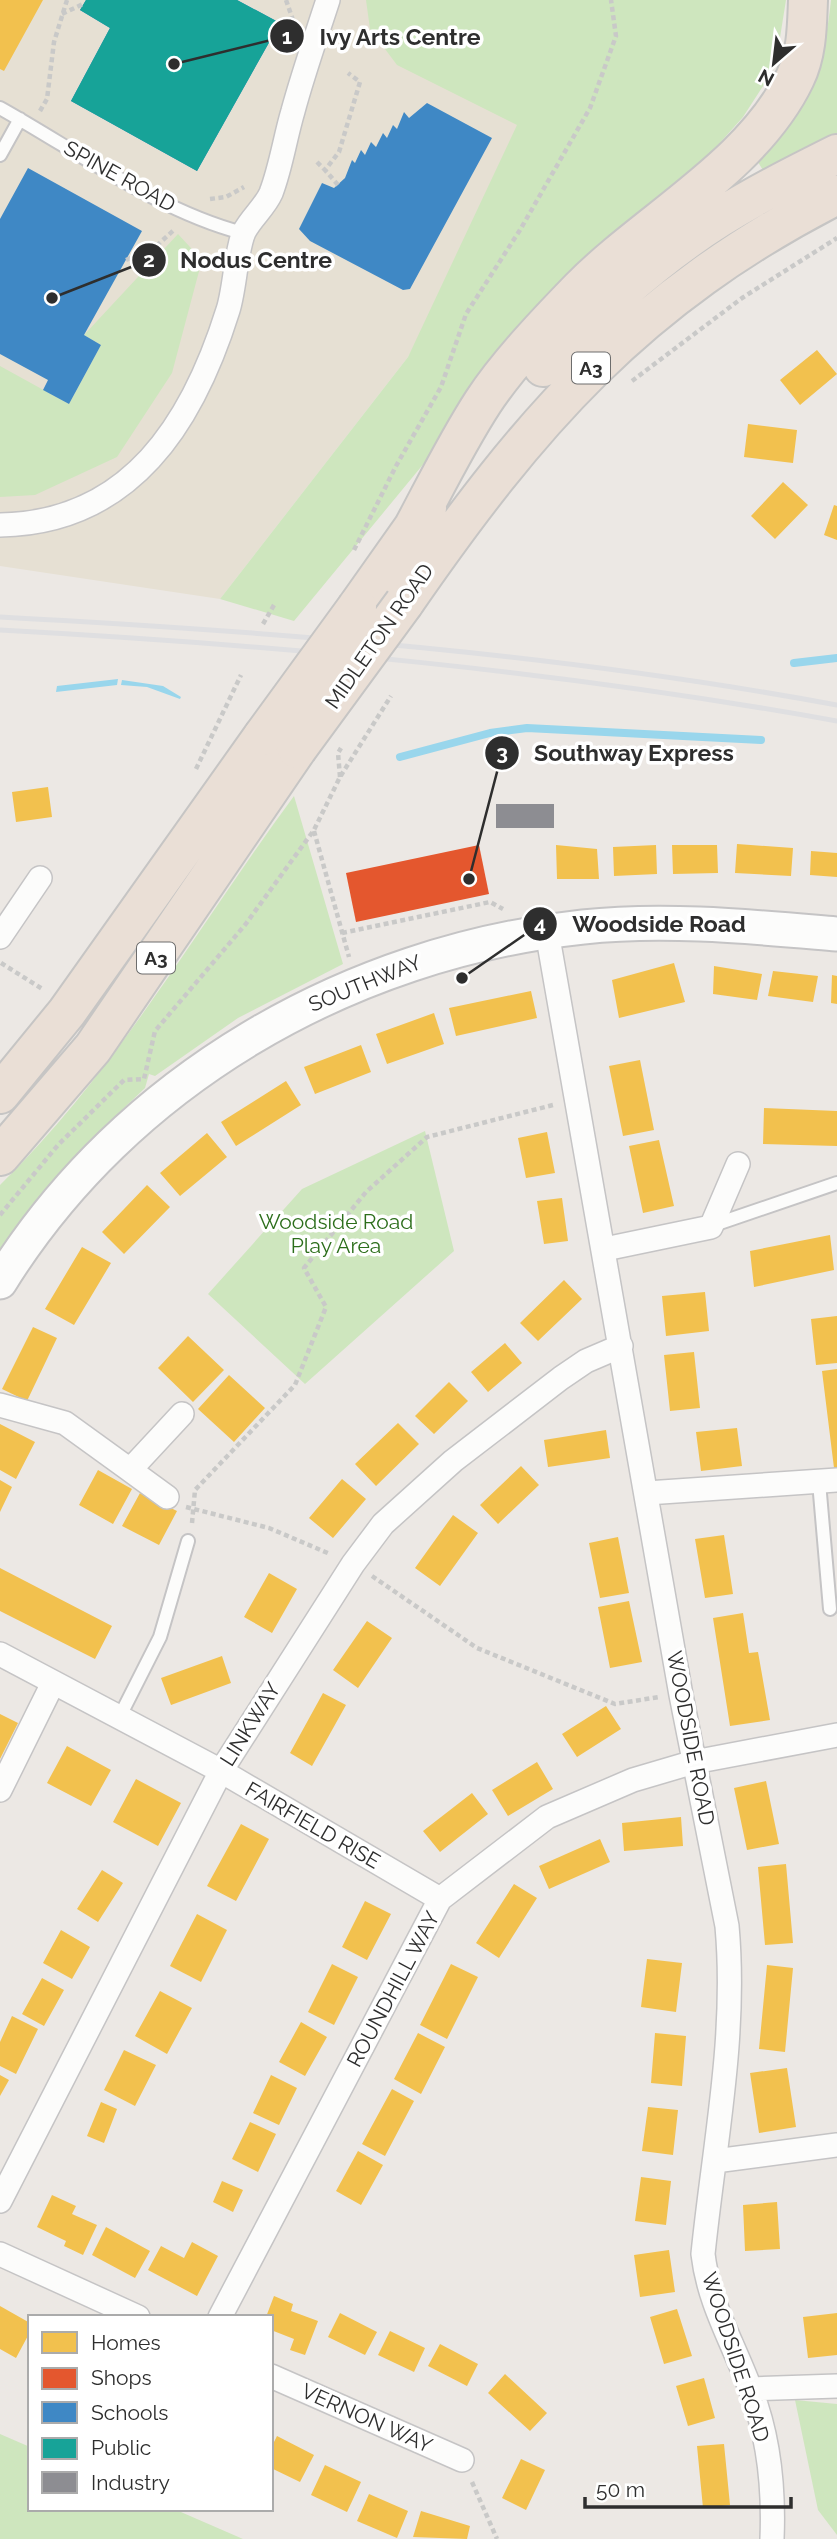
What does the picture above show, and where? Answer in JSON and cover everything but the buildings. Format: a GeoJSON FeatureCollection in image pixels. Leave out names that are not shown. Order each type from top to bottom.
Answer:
{"type":"FeatureCollection","features":[{"type":"Feature","properties":{"kind":"highway"},"geometry":{"type":"LineString","coordinates":[[413,528],[484,400],[525,351],[580,289],[717,172],[763,127],[796,77],[807,37],[808,0]]}},
{"type":"Feature","properties":{"kind":"highway","name":"MIDLETON ROAD"},"geometry":{"type":"LineString","coordinates":[[0,1156],[93,1048],[280,743],[357,607],[413,528],[511,402],[607,304],[718,218],[837,154]]}},
{"type":"Feature","properties":{"kind":"highway","name":"MIDLETON ROAD"},"geometry":{"type":"LineString","coordinates":[[0,1094],[280,743],[404,603],[511,456],[612,347],[708,270],[793,218],[837,195]]}},
{"type":"Feature","properties":{"kind":"street"},"geometry":{"type":"LineString","coordinates":[[0,525],[19,525],[76,511],[139,470],[167,442],[193,401],[228,309],[243,233],[270,194],[328,0]]}},
{"type":"Feature","properties":{"kind":"street"},"geometry":{"type":"LineString","coordinates":[[0,937],[40,878]]}},
{"type":"Feature","properties":{"kind":"street","name":"SOUTHWAY"},"geometry":{"type":"LineString","coordinates":[[0,1282],[41,1222],[86,1170],[131,1126],[173,1092],[251,1038],[302,1009],[391,970],[461,948],[547,932],[622,925],[733,927],[837,934]]}},
{"type":"Feature","properties":{"kind":"street","name":"WOODSIDE ROAD"},"geometry":{"type":"LineString","coordinates":[[547,932],[694,1762],[727,1926],[730,1961],[727,2062],[703,2255],[707,2286],[751,2389],[767,2453],[772,2539]]}},
{"type":"Feature","properties":{"kind":"street"},"geometry":{"type":"LineString","coordinates":[[605,1249],[711,1227],[738,1164]]}},
{"type":"Feature","properties":{"kind":"street","name":"LINKWAY"},"geometry":{"type":"LineString","coordinates":[[0,2201],[220,1771],[353,1564],[383,1524],[453,1461],[561,1378],[586,1361],[621,1346]]}},
{"type":"Feature","properties":{"kind":"street"},"geometry":{"type":"LineString","coordinates":[[0,1405],[65,1423],[167,1497]]}},
{"type":"Feature","properties":{"kind":"street"},"geometry":{"type":"LineString","coordinates":[[130,1470],[182,1414]]}},
{"type":"Feature","properties":{"kind":"street"},"geometry":{"type":"LineString","coordinates":[[647,1493],[828,1481]]}},
{"type":"Feature","properties":{"kind":"street","name":"FAIRFIELD RISE"},"geometry":{"type":"LineString","coordinates":[[0,1654],[220,1771],[440,1899]]}},
{"type":"Feature","properties":{"kind":"street"},"geometry":{"type":"LineString","coordinates":[[0,1790],[53,1684]]}},
{"type":"Feature","properties":{"kind":"street","name":"ROUNDHILL WAY"},"geometry":{"type":"LineString","coordinates":[[221,2315],[440,1899],[547,1817],[633,1780],[694,1762],[837,1735]]}},
{"type":"Feature","properties":{"kind":"street"},"geometry":{"type":"LineString","coordinates":[[715,2161],[837,2145]]}},
{"type":"Feature","properties":{"kind":"street"},"geometry":{"type":"LineString","coordinates":[[0,2254],[134,2315]]}},
{"type":"Feature","properties":{"kind":"street","name":"VERNON WAY"},"geometry":{"type":"LineString","coordinates":[[273,2377],[462,2460]]}},
{"type":"Feature","properties":{"kind":"street"},"geometry":{"type":"LineString","coordinates":[[751,2389],[837,2386]]}},
{"type":"Feature","properties":{"kind":"lane","name":"SPINE ROAD"},"geometry":{"type":"LineString","coordinates":[[0,108],[160,200],[208,224],[243,233]]}},
{"type":"Feature","properties":{"kind":"lane"},"geometry":{"type":"LineString","coordinates":[[0,155],[20,119]]}},
{"type":"Feature","properties":{"kind":"lane"},"geometry":{"type":"LineString","coordinates":[[711,1227],[837,1183]]}},
{"type":"Feature","properties":{"kind":"lane"},"geometry":{"type":"LineString","coordinates":[[828,1481],[830,1609]]}},
{"type":"Feature","properties":{"kind":"lane"},"geometry":{"type":"LineString","coordinates":[[120,1716],[160,1637],[188,1541]]}},
{"type":"Feature","properties":{"kind":"path"},"geometry":{"type":"LineString","coordinates":[[32,127],[47,99],[54,42],[67,0]]}},
{"type":"Feature","properties":{"kind":"path"},"geometry":{"type":"LineString","coordinates":[[352,553],[441,387],[466,314],[520,230],[590,108],[616,36],[611,0]]}},
{"type":"Feature","properties":{"kind":"path"},"geometry":{"type":"LineString","coordinates":[[61,14],[85,3]]}},
{"type":"Feature","properties":{"kind":"path"},"geometry":{"type":"LineString","coordinates":[[326,170],[339,152],[360,82],[348,73]]}},
{"type":"Feature","properties":{"kind":"path"},"geometry":{"type":"LineString","coordinates":[[317,162],[338,185]]}},
{"type":"Feature","properties":{"kind":"path"},"geometry":{"type":"LineString","coordinates":[[126,260],[153,249],[175,228]]}},
{"type":"Feature","properties":{"kind":"path"},"geometry":{"type":"LineString","coordinates":[[631,382],[742,298],[837,238]]}},
{"type":"Feature","properties":{"kind":"path"},"geometry":{"type":"LineString","coordinates":[[263,624],[275,605]]}},
{"type":"Feature","properties":{"kind":"path"},"geometry":{"type":"LineString","coordinates":[[196,770],[241,675]]}},
{"type":"Feature","properties":{"kind":"path"},"geometry":{"type":"LineString","coordinates":[[0,1215],[58,1146],[124,1080],[144,1079],[155,1031],[245,925],[314,830],[340,778],[391,696]]}},
{"type":"Feature","properties":{"kind":"path"},"geometry":{"type":"LineString","coordinates":[[340,778],[338,753],[345,742]]}},
{"type":"Feature","properties":{"kind":"path"},"geometry":{"type":"LineString","coordinates":[[314,830],[351,965]]}},
{"type":"Feature","properties":{"kind":"path"},"geometry":{"type":"LineString","coordinates":[[342,933],[490,902]]}},
{"type":"Feature","properties":{"kind":"path"},"geometry":{"type":"LineString","coordinates":[[0,962],[44,990]]}},
{"type":"Feature","properties":{"kind":"path"},"geometry":{"type":"LineString","coordinates":[[188,1541],[195,1511],[195,1490],[295,1385],[327,1307],[304,1268],[366,1192],[427,1137],[563,1103]]}},
{"type":"Feature","properties":{"kind":"path"},"geometry":{"type":"LineString","coordinates":[[167,1497],[195,1511],[269,1528],[353,1564],[490,1653],[615,1704],[667,1696]]}},
{"type":"Feature","properties":{"kind":"path"},"geometry":{"type":"LineString","coordinates":[[462,2460],[497,2539]]}},
{"type":"Feature","properties":{"kind":"shaded area"},"geometry":{"type":"Polygon","coordinates":[[[0,0],[595,0],[408,357],[220,599],[0,566],[0,0]]]}},
{"type":"Feature","properties":{"kind":"green space"},"geometry":{"type":"Polygon","coordinates":[[[366,0],[786,0],[778,50],[765,83],[743,117],[709,155],[599,251],[294,621],[220,599],[408,357],[517,125],[397,65],[370,29],[366,0]]]}},
{"type":"Feature","properties":{"kind":"green space"},"geometry":{"type":"Polygon","coordinates":[[[831,0],[837,0],[837,136],[764,172],[758,162],[789,123],[810,88],[823,49],[831,0]]]}},
{"type":"Feature","properties":{"kind":"green space"},"geometry":{"type":"Polygon","coordinates":[[[178,234],[202,260],[172,373],[117,457],[35,495],[0,497],[0,366],[69,404],[101,345],[84,335],[178,234]]]}},
{"type":"Feature","properties":{"kind":"green space"},"geometry":{"type":"Polygon","coordinates":[[[294,796],[343,964],[238,1018],[155,1076],[149,1074],[145,1088],[84,1146],[0,1252],[0,1185],[42,1141],[119,1046],[294,796]]]}},
{"type":"Feature","properties":{"kind":"green space","name":"Woodside Road Play Area"},"geometry":{"type":"Polygon","coordinates":[[[425,1131],[454,1251],[305,1384],[208,1294],[302,1189],[425,1131]]]}},
{"type":"Feature","properties":{"kind":"green space"},"geometry":{"type":"Polygon","coordinates":[[[795,2400],[837,2404],[837,2535],[818,2510],[795,2400]]]}},
{"type":"Feature","properties":{"kind":"green space"},"geometry":{"type":"Polygon","coordinates":[[[0,2434],[28,2446],[28,2511],[179,2511],[243,2539],[0,2539],[0,2434]]]}},
{"type":"Feature","properties":{"kind":"water"},"geometry":{"type":"Polygon","coordinates":[[[118,679],[117,685],[56,692],[57,686],[118,679]]]}},
{"type":"Feature","properties":{"kind":"water"},"geometry":{"type":"Polygon","coordinates":[[[122,680],[163,686],[181,697],[180,699],[147,687],[121,685],[122,680]]]}},
{"type":"Feature","properties":{"kind":"waterway"},"geometry":{"type":"LineString","coordinates":[[794,663],[837,658]]}},
{"type":"Feature","properties":{"kind":"waterway"},"geometry":{"type":"LineString","coordinates":[[400,757],[490,733],[527,728],[761,740]]}},
{"type":"Feature","properties":{"kind":"railway"},"geometry":{"type":"LineString","coordinates":[[0,617],[420,647],[629,672],[837,705]]}},
{"type":"Feature","properties":{"kind":"railway"},"geometry":{"type":"LineString","coordinates":[[0,630],[420,662],[629,688],[837,721]]}},
{"type":"Feature","properties":{"kind":"place","name":"Ivy Arts Centre"},"geometry":{"type":"Point","coordinates":[174,64]}},
{"type":"Feature","properties":{"kind":"place","name":"Nodus Centre"},"geometry":{"type":"Point","coordinates":[52,298]}},
{"type":"Feature","properties":{"kind":"place","name":"Southway Express"},"geometry":{"type":"Point","coordinates":[469,879]}},
{"type":"Feature","properties":{"kind":"place","name":"Woodside Road"},"geometry":{"type":"Point","coordinates":[462,978]}}]}
